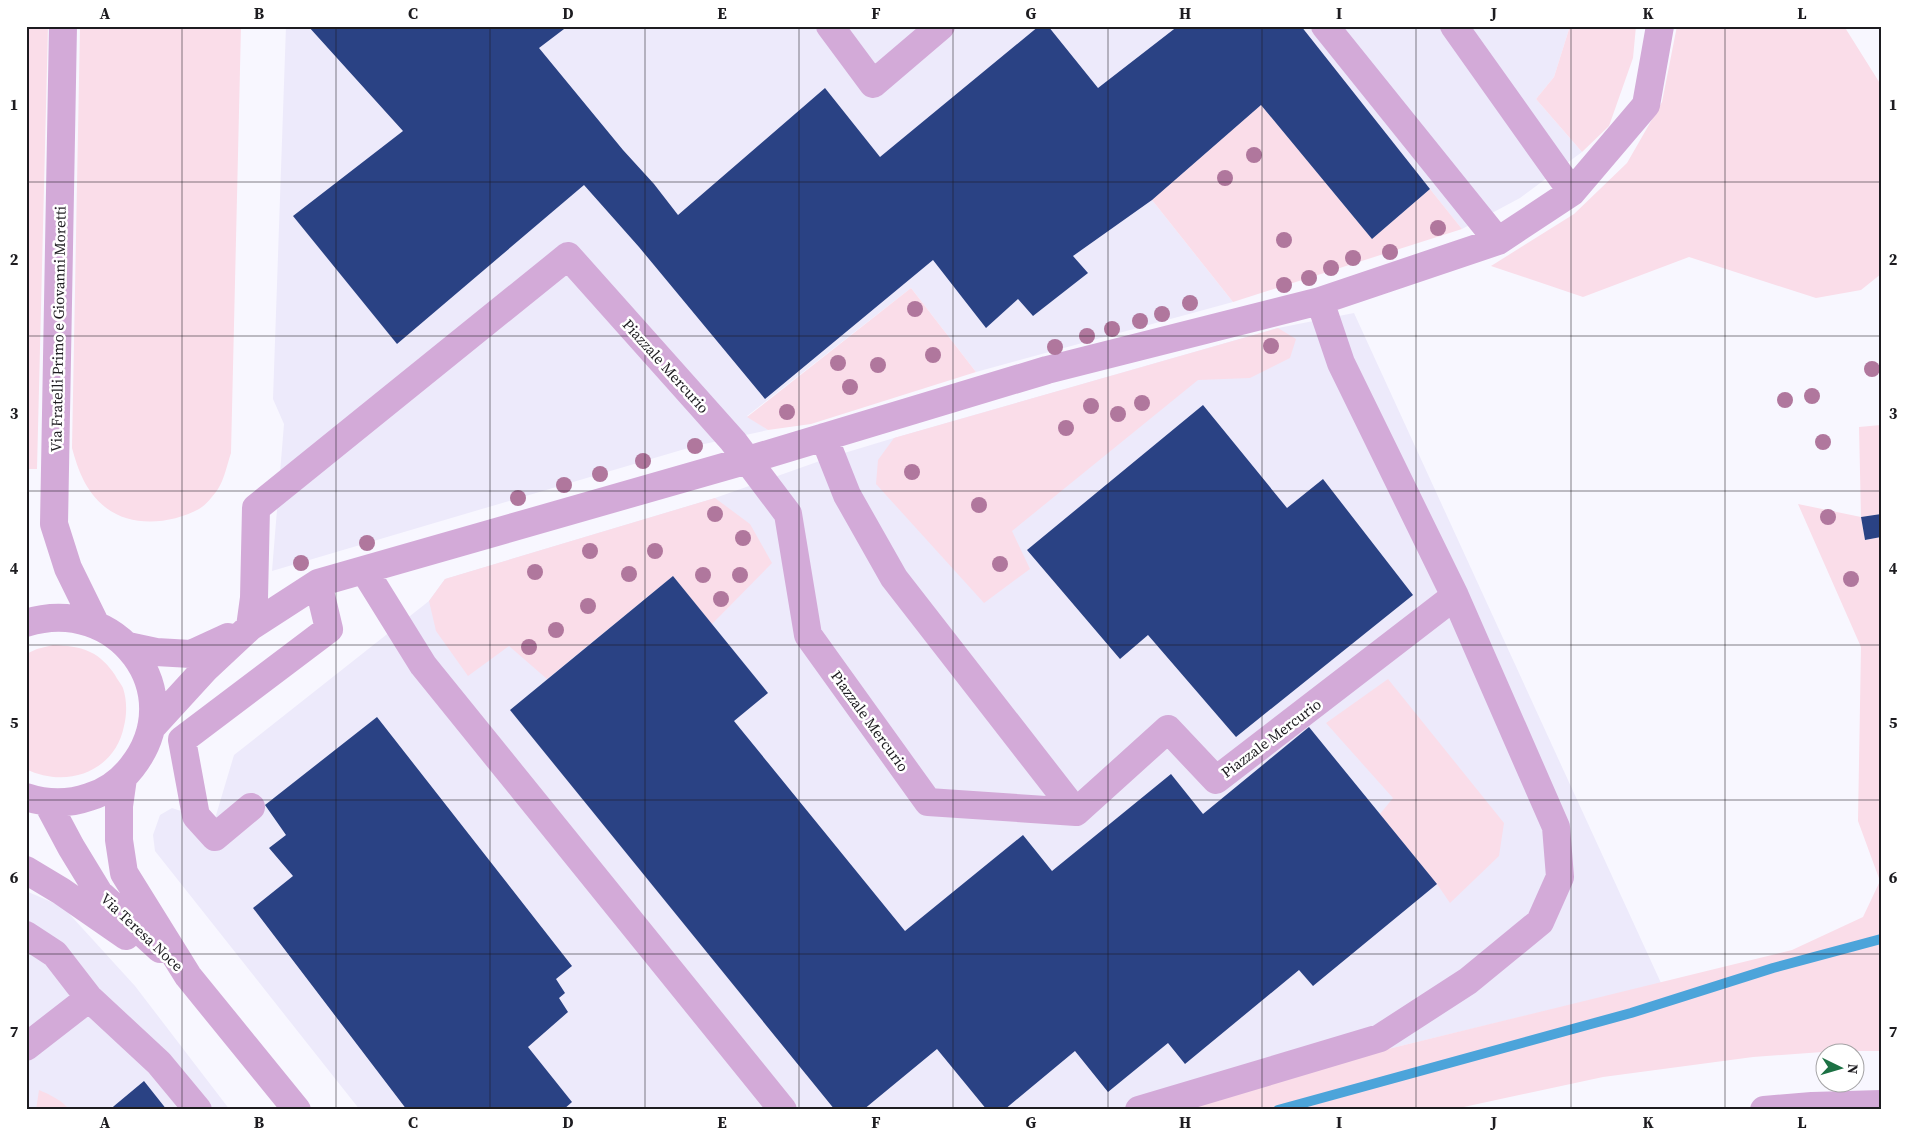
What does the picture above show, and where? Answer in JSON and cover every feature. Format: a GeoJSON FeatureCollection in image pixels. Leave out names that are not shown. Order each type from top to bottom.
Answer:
{"type":"FeatureCollection","features":[{"type":"Feature","properties":{"kind":"street","name":"Via Fratelli Primo e Giovanni Moretti"},"geometry":{"type":"LineString","coordinates":[[63,26],[54,524],[68,568],[95,623]]}},
{"type":"Feature","properties":{"kind":"street"},"geometry":{"type":"LineString","coordinates":[[830,26],[873,84],[941,26]]}},
{"type":"Feature","properties":{"kind":"street"},"geometry":{"type":"LineString","coordinates":[[1325,26],[1498,241]]}},
{"type":"Feature","properties":{"kind":"street"},"geometry":{"type":"LineString","coordinates":[[1454,26],[1572,192]]}},
{"type":"Feature","properties":{"kind":"street"},"geometry":{"type":"LineString","coordinates":[[151,728],[204,669],[250,627],[318,582],[748,460],[1048,370],[1320,301],[1498,241],[1572,192],[1646,105],[1660,26]]}},
{"type":"Feature","properties":{"kind":"street","name":"Piazzale Mercurio"},"geometry":{"type":"LineString","coordinates":[[250,627],[254,598],[256,508],[568,256],[734,441],[788,514],[808,635],[928,802],[1076,812],[1168,729],[1216,780],[1455,596]]}},
{"type":"Feature","properties":{"kind":"street"},"geometry":{"type":"LineString","coordinates":[[1138,1110],[1380,1038],[1468,981],[1540,922],[1560,877],[1556,827],[1455,596],[1341,363],[1320,301]]}},
{"type":"Feature","properties":{"kind":"street"},"geometry":{"type":"LineString","coordinates":[[824,437],[847,494],[894,578],[1076,812]]}},
{"type":"Feature","properties":{"kind":"street"},"geometry":{"type":"LineString","coordinates":[[364,570],[422,665],[783,1110]]}},
{"type":"Feature","properties":{"kind":"street"},"geometry":{"type":"LineString","coordinates":[[251,807],[215,837],[196,816],[182,740],[329,629],[318,582]]}},
{"type":"Feature","properties":{"kind":"street"},"geometry":{"type":"LineString","coordinates":[[26,623],[43,618],[69,617],[95,623],[112,633],[128,646],[141,664],[149,684],[153,706],[151,728],[141,755],[124,778],[101,793],[74,802],[37,799]]}},
{"type":"Feature","properties":{"kind":"street"},"geometry":{"type":"LineString","coordinates":[[128,646],[156,652],[191,654],[250,627]]}},
{"type":"Feature","properties":{"kind":"street","name":"Via Teresa Noce"},"geometry":{"type":"LineString","coordinates":[[124,778],[119,806],[118,840],[124,873],[188,976]]}},
{"type":"Feature","properties":{"kind":"street","name":"Via Teresa Noce"},"geometry":{"type":"LineString","coordinates":[[37,799],[71,847],[99,893],[188,976]]}},
{"type":"Feature","properties":{"kind":"street"},"geometry":{"type":"LineString","coordinates":[[26,870],[61,891],[80,906],[188,976],[297,1110]]}},
{"type":"Feature","properties":{"kind":"street"},"geometry":{"type":"LineString","coordinates":[[29,941],[55,954],[89,998],[159,1063],[198,1110]]}},
{"type":"Feature","properties":{"kind":"street"},"geometry":{"type":"LineString","coordinates":[[26,1048],[89,998]]}},
{"type":"Feature","properties":{"kind":"street"},"geometry":{"type":"LineString","coordinates":[[1764,1110],[1822,1105],[1881,1104]]}},
{"type":"Feature","properties":{"kind":"path"},"geometry":{"type":"LineString","coordinates":[[26,1087],[26,1099]]}},
{"type":"Feature","properties":{"kind":"shaded area"},"geometry":{"type":"Polygon","coordinates":[[[27,26],[48,26],[37,469],[26,469],[27,26]]]}},
{"type":"Feature","properties":{"kind":"shaded area"},"geometry":{"type":"Polygon","coordinates":[[[80,26],[241,26],[231,453],[224,477],[214,495],[199,509],[176,518],[151,522],[139,521],[115,514],[98,501],[88,488],[72,448],[80,26]]]}},
{"type":"Feature","properties":{"kind":"shaded area"},"geometry":{"type":"Polygon","coordinates":[[[286,26],[1570,26],[1554,77],[1536,99],[1582,152],[1520,198],[1462,229],[1430,189],[1372,239],[1152,200],[1233,302],[976,372],[911,288],[747,416],[768,430],[695,446],[272,571],[284,424],[273,399],[286,26]]]}},
{"type":"Feature","properties":{"kind":"shaded area"},"geometry":{"type":"Polygon","coordinates":[[[1570,26],[1636,26],[1633,58],[1609,126],[1582,152],[1536,99],[1554,77],[1570,26]]]}},
{"type":"Feature","properties":{"kind":"shaded area"},"geometry":{"type":"Polygon","coordinates":[[[1677,26],[1844,26],[1881,85],[1881,274],[1861,290],[1816,298],[1689,257],[1583,297],[1491,266],[1574,214],[1627,163],[1662,102],[1677,26]]]}},
{"type":"Feature","properties":{"kind":"shaded area"},"geometry":{"type":"Polygon","coordinates":[[[1261,105],[1372,239],[1430,189],[1462,229],[1233,302],[1152,200],[1261,105]]]}},
{"type":"Feature","properties":{"kind":"shaded area"},"geometry":{"type":"Polygon","coordinates":[[[911,288],[976,372],[811,424],[768,430],[747,417],[911,288]]]}},
{"type":"Feature","properties":{"kind":"shaded area"},"geometry":{"type":"Polygon","coordinates":[[[1354,313],[1661,983],[1384,1050],[1185,1110],[360,1110],[155,851],[153,835],[160,815],[172,808],[214,822],[234,755],[429,601],[445,579],[715,498],[831,457],[894,438],[1278,328],[1354,313]]]}},
{"type":"Feature","properties":{"kind":"shaded area"},"geometry":{"type":"Polygon","coordinates":[[[1278,328],[1296,339],[1290,358],[1250,378],[1198,380],[1012,531],[1030,569],[984,603],[876,484],[878,460],[894,438],[1278,328]]]}},
{"type":"Feature","properties":{"kind":"shaded area"},"geometry":{"type":"Polygon","coordinates":[[[1881,425],[1881,514],[1861,517],[1859,427],[1881,425]]]}},
{"type":"Feature","properties":{"kind":"shaded area"},"geometry":{"type":"Polygon","coordinates":[[[715,498],[750,524],[772,563],[712,624],[673,576],[547,679],[509,646],[468,676],[436,631],[429,601],[445,579],[715,498]]]}},
{"type":"Feature","properties":{"kind":"shaded area"},"geometry":{"type":"Polygon","coordinates":[[[1798,504],[1861,517],[1865,540],[1881,537],[1881,1051],[1864,1051],[1864,1044],[1814,1044],[1814,1053],[1753,1057],[1603,1077],[1450,1110],[1185,1110],[1384,1050],[1792,950],[1863,917],[1880,881],[1858,821],[1861,647],[1798,504]]]}},
{"type":"Feature","properties":{"kind":"shaded area"},"geometry":{"type":"Polygon","coordinates":[[[53,645],[77,647],[97,656],[115,675],[123,688],[125,697],[126,712],[124,726],[119,742],[111,755],[100,765],[87,772],[72,776],[41,775],[26,769],[26,654],[53,645]]]}},
{"type":"Feature","properties":{"kind":"shaded area"},"geometry":{"type":"Polygon","coordinates":[[[1388,679],[1504,823],[1499,856],[1450,903],[1437,884],[1380,814],[1393,798],[1326,723],[1388,679]]]}},
{"type":"Feature","properties":{"kind":"shaded area"},"geometry":{"type":"Polygon","coordinates":[[[26,891],[63,907],[135,986],[230,1110],[26,1110],[26,891]]]}},
{"type":"Feature","properties":{"kind":"shaded area"},"geometry":{"type":"Polygon","coordinates":[[[39,1090],[56,1098],[70,1110],[36,1110],[39,1090]]]}},
{"type":"Feature","properties":{"kind":"building"},"geometry":{"type":"Polygon","coordinates":[[[308,26],[568,26],[539,48],[678,215],[825,88],[880,157],[1039,26],[1048,26],[1098,88],[1178,26],[1301,26],[1430,189],[1372,239],[1261,105],[1152,200],[1073,256],[1088,273],[1033,316],[1018,299],[986,328],[933,260],[765,399],[639,247],[584,185],[397,344],[293,216],[403,131],[308,26]]]}},
{"type":"Feature","properties":{"kind":"building"},"geometry":{"type":"Polygon","coordinates":[[[1203,405],[1287,508],[1323,479],[1413,595],[1236,737],[1148,635],[1120,659],[1027,550],[1203,405]]]}},
{"type":"Feature","properties":{"kind":"building"},"geometry":{"type":"Polygon","coordinates":[[[1881,514],[1881,537],[1865,540],[1861,517],[1881,514]]]}},
{"type":"Feature","properties":{"kind":"building"},"geometry":{"type":"Polygon","coordinates":[[[673,576],[768,693],[734,721],[905,931],[1023,835],[1052,871],[1171,774],[1203,814],[1309,727],[1437,884],[1313,986],[1299,970],[1185,1064],[1168,1043],[1108,1092],[1075,1051],[1004,1110],[987,1110],[937,1049],[863,1110],[835,1110],[510,710],[673,576]]]}},
{"type":"Feature","properties":{"kind":"building"},"geometry":{"type":"Polygon","coordinates":[[[377,717],[572,966],[556,979],[565,993],[559,998],[568,1012],[528,1047],[572,1102],[563,1110],[407,1110],[253,908],[293,876],[269,848],[286,835],[265,805],[377,717]]]}},
{"type":"Feature","properties":{"kind":"building"},"geometry":{"type":"Polygon","coordinates":[[[144,1081],[167,1110],[110,1110],[114,1106],[144,1081]]]}},
{"type":"Feature","properties":{"kind":"waterway"},"geometry":{"type":"LineString","coordinates":[[1278,1110],[1631,1013],[1773,968],[1881,939]]}}]}
